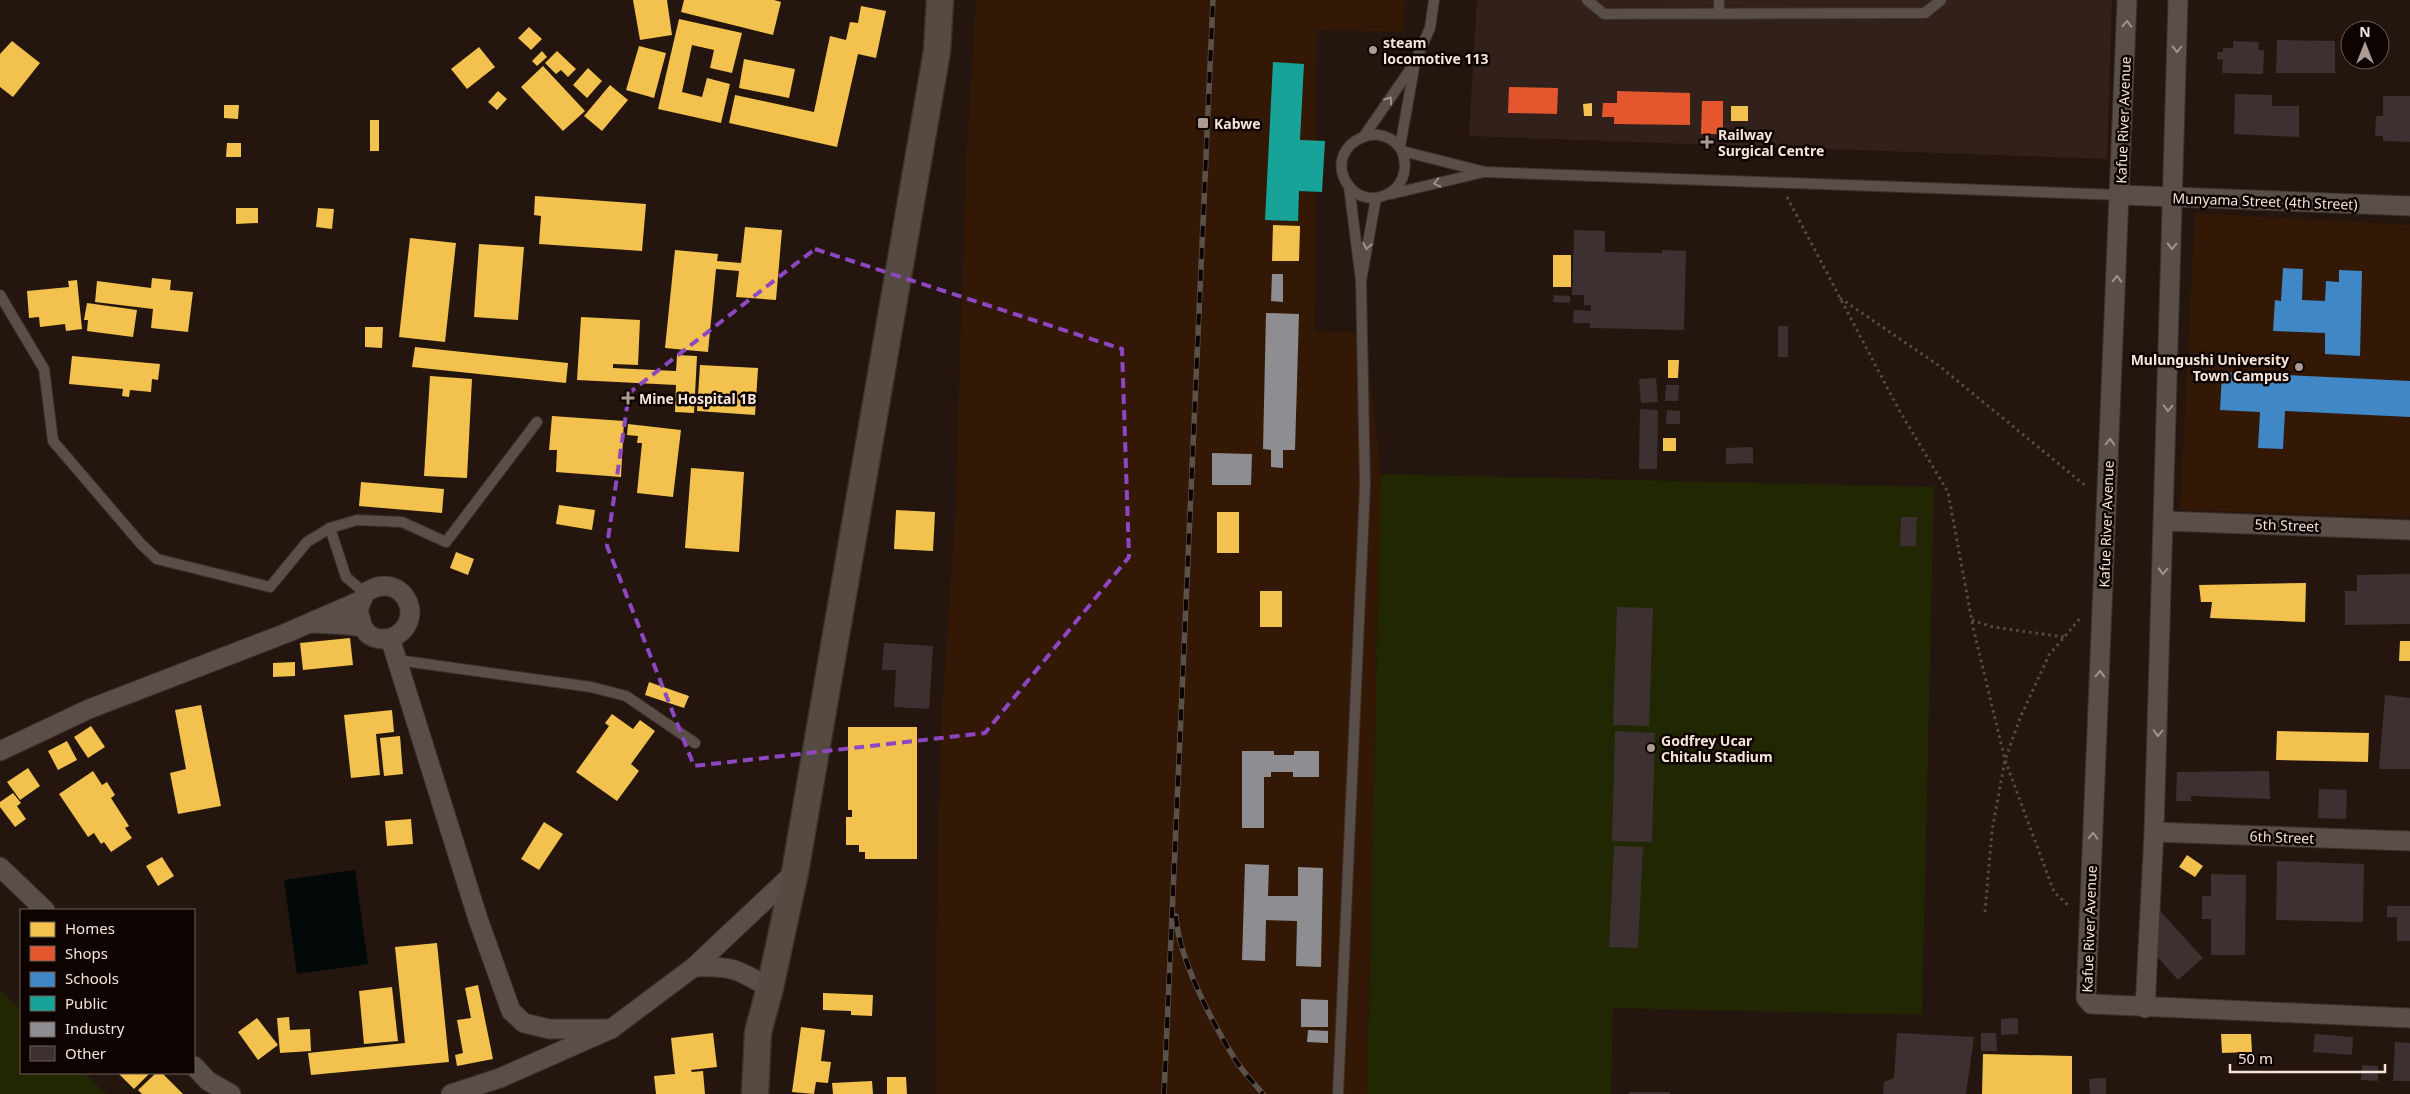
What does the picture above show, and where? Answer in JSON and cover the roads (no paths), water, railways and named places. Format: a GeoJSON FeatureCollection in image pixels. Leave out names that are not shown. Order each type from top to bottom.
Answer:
{"type":"FeatureCollection","features":[{"type":"Feature","properties":{"kind":"street"},"geometry":{"type":"LineString","coordinates":[[755,1094],[758,1032],[770,988],[795,872],[937,51],[940,0]]}},
{"type":"Feature","properties":{"kind":"street","name":"Kafue River Avenue"},"geometry":{"type":"LineString","coordinates":[[2127,0],[2086,998],[2088,1002],[2145,1008]]}},
{"type":"Feature","properties":{"kind":"street"},"geometry":{"type":"LineString","coordinates":[[2178,0],[2154,832],[2145,1008],[2410,1018]]}},
{"type":"Feature","properties":{"kind":"street","name":"Munyama Street (4th Street)"},"geometry":{"type":"LineString","coordinates":[[2120,195],[2410,206]]}},
{"type":"Feature","properties":{"kind":"street","name":"5th Street"},"geometry":{"type":"LineString","coordinates":[[2164,521],[2410,530]]}},
{"type":"Feature","properties":{"kind":"street"},"geometry":{"type":"LineString","coordinates":[[0,751],[89,709],[311,622],[363,597],[373,587],[391,586],[400,591],[410,609],[409,619],[405,628],[390,638],[375,637],[363,628],[311,622]]}},
{"type":"Feature","properties":{"kind":"street"},"geometry":{"type":"LineString","coordinates":[[363,597],[358,610],[363,628]]}},
{"type":"Feature","properties":{"kind":"street"},"geometry":{"type":"LineString","coordinates":[[390,638],[476,909],[511,1012],[524,1024],[550,1029],[611,1029]]}},
{"type":"Feature","properties":{"kind":"street","name":"6th Street"},"geometry":{"type":"LineString","coordinates":[[2154,832],[2410,841]]}},
{"type":"Feature","properties":{"kind":"street"},"geometry":{"type":"LineString","coordinates":[[0,868],[44,909]]}},
{"type":"Feature","properties":{"kind":"street"},"geometry":{"type":"LineString","coordinates":[[453,1094],[500,1078],[611,1029],[694,967],[795,872]]}},
{"type":"Feature","properties":{"kind":"street"},"geometry":{"type":"LineString","coordinates":[[694,967],[720,966],[739,970],[770,988]]}},
{"type":"Feature","properties":{"kind":"street"},"geometry":{"type":"LineString","coordinates":[[195,1067],[208,1081],[231,1094]]}},
{"type":"Feature","properties":{"kind":"lane"},"geometry":{"type":"LineString","coordinates":[[1338,1094],[1365,486],[1361,281],[1348,186],[1344,177],[1343,157],[1348,148],[1364,136],[1414,64],[1430,28],[1434,0]]}},
{"type":"Feature","properties":{"kind":"lane"},"geometry":{"type":"LineString","coordinates":[[1586,0],[1604,14],[1925,13],[1941,0]]}},
{"type":"Feature","properties":{"kind":"lane"},"geometry":{"type":"LineString","coordinates":[[1718,0],[1719,14]]}},
{"type":"Feature","properties":{"kind":"lane"},"geometry":{"type":"LineString","coordinates":[[1381,197],[1395,190],[1406,172],[1406,160],[1401,149],[1414,64]]}},
{"type":"Feature","properties":{"kind":"lane"},"geometry":{"type":"LineString","coordinates":[[1364,136],[1374,134],[1384,136],[1401,149],[1485,172],[2120,195]]}},
{"type":"Feature","properties":{"kind":"lane"},"geometry":{"type":"LineString","coordinates":[[1348,186],[1356,193],[1381,197],[1485,172]]}},
{"type":"Feature","properties":{"kind":"lane"},"geometry":{"type":"LineString","coordinates":[[1361,281],[1381,197]]}},
{"type":"Feature","properties":{"kind":"lane"},"geometry":{"type":"LineString","coordinates":[[0,295],[44,369],[53,441],[141,544],[157,559],[270,587],[307,542],[330,528],[357,520],[402,522],[446,542],[537,422]]}},
{"type":"Feature","properties":{"kind":"lane"},"geometry":{"type":"LineString","coordinates":[[330,528],[346,577],[363,597]]}},
{"type":"Feature","properties":{"kind":"lane"},"geometry":{"type":"LineString","coordinates":[[397,660],[591,687],[626,696],[695,743]]}},
{"type":"Feature","properties":{"kind":"railway"},"geometry":{"type":"LineString","coordinates":[[1164,1094],[1213,0]]}},
{"type":"Feature","properties":{"kind":"railway"},"geometry":{"type":"LineString","coordinates":[[1176,916],[1183,951],[1198,991],[1236,1061],[1263,1094]]}},
{"type":"Feature","properties":{"kind":"place","name":"steam locomotive 113"},"geometry":{"type":"Point","coordinates":[1373,50]}},
{"type":"Feature","properties":{"kind":"place","name":"Kabwe"},"geometry":{"type":"Point","coordinates":[1203,123]}},
{"type":"Feature","properties":{"kind":"place","name":"Railway Surgical Centre"},"geometry":{"type":"Point","coordinates":[1707,142]}},
{"type":"Feature","properties":{"kind":"place","name":"Mulungushi University Town Campus"},"geometry":{"type":"Point","coordinates":[2299,367]}},
{"type":"Feature","properties":{"kind":"place","name":"Mine Hospital 1B"},"geometry":{"type":"Point","coordinates":[628,398]}},
{"type":"Feature","properties":{"kind":"place","name":"Godfrey Ucar Chitalu Stadium"},"geometry":{"type":"Point","coordinates":[1651,748]}}]}
